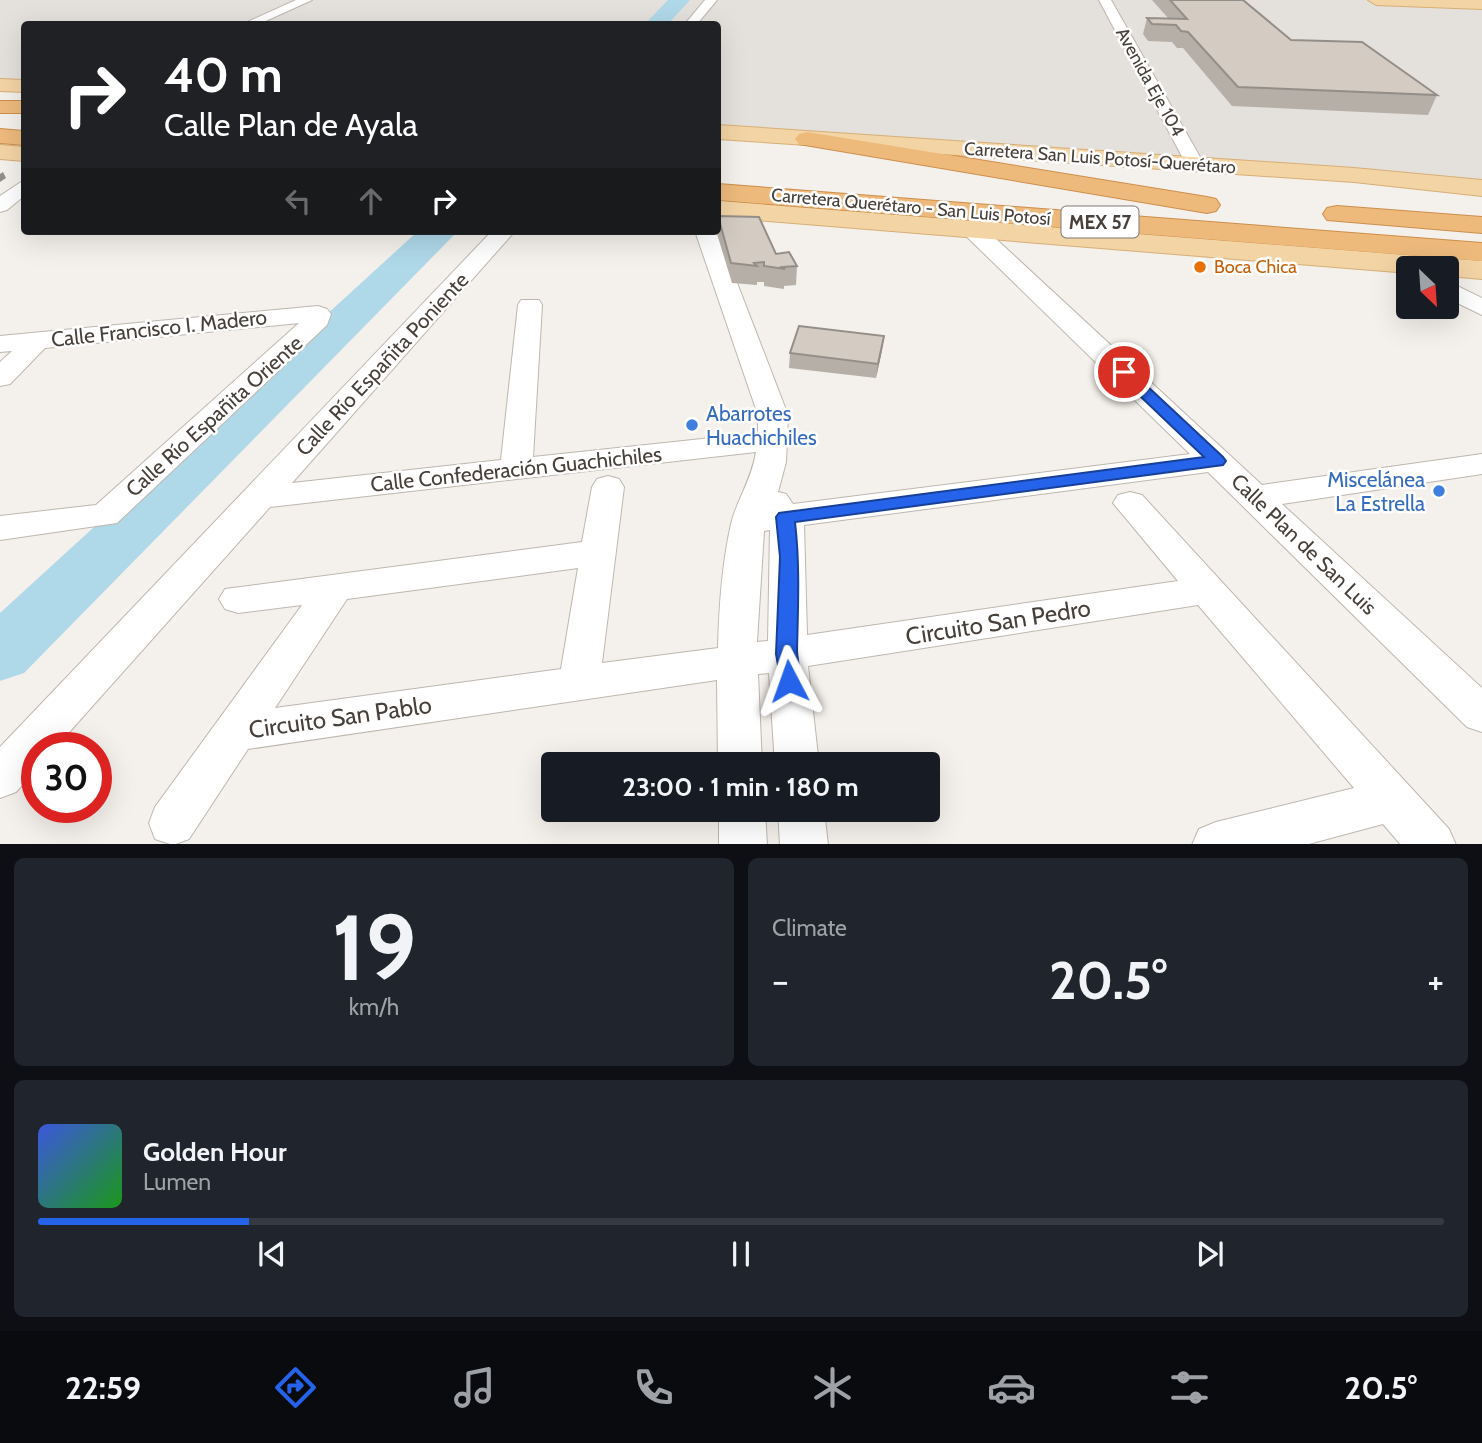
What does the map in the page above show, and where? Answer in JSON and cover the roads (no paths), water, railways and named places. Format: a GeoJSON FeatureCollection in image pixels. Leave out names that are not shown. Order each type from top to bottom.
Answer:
{"type":"FeatureCollection","features":[{"type":"Feature","properties":{"kind":"highway"},"geometry":{"type":"LineString","coordinates":[[0,107],[21,107]]}},
{"type":"Feature","properties":{"kind":"highway"},"geometry":{"type":"LineString","coordinates":[[0,117],[21,118]]}},
{"type":"Feature","properties":{"kind":"highway"},"geometry":{"type":"LineString","coordinates":[[0,136],[21,138]]}},
{"type":"Feature","properties":{"kind":"highway"},"geometry":{"type":"LineString","coordinates":[[807,139],[1207,205]]}},
{"type":"Feature","properties":{"kind":"highway","name":"Carretera Querétaro - San Luis Potosí"},"geometry":{"type":"LineString","coordinates":[[721,170],[1233,207]]}},
{"type":"Feature","properties":{"kind":"highway","name":"Carretera Querétaro - San Luis Potosí"},"geometry":{"type":"LineString","coordinates":[[721,192],[1396,259]]}},
{"type":"Feature","properties":{"kind":"highway"},"geometry":{"type":"LineString","coordinates":[[1311,212],[1482,225]]}},
{"type":"Feature","properties":{"kind":"highway","name":"Carretera Querétaro - San Luis Potosí"},"geometry":{"type":"LineString","coordinates":[[1435,256],[1482,252]]}},
{"type":"Feature","properties":{"kind":"highway"},"geometry":{"type":"LineString","coordinates":[[1460,258],[1482,258]]}},
{"type":"Feature","properties":{"kind":"main road"},"geometry":{"type":"LineString","coordinates":[[1376,0],[1482,4]]}},
{"type":"Feature","properties":{"kind":"main road"},"geometry":{"type":"LineString","coordinates":[[0,85],[21,86]]}},
{"type":"Feature","properties":{"kind":"main road","name":"Carretera San Luis Potosí-Querétaro"},"geometry":{"type":"LineString","coordinates":[[721,132],[1195,164],[1482,188]]}},
{"type":"Feature","properties":{"kind":"main road"},"geometry":{"type":"LineString","coordinates":[[0,152],[21,154]]}},
{"type":"Feature","properties":{"kind":"main road"},"geometry":{"type":"LineString","coordinates":[[721,209],[973,230],[1396,259]]}},
{"type":"Feature","properties":{"kind":"main road"},"geometry":{"type":"LineString","coordinates":[[1460,267],[1482,270]]}},
{"type":"Feature","properties":{"kind":"street"},"geometry":{"type":"LineString","coordinates":[[256,21],[306,0]]}},
{"type":"Feature","properties":{"kind":"street"},"geometry":{"type":"LineString","coordinates":[[694,21],[711,0]]}},
{"type":"Feature","properties":{"kind":"street","name":"Avenida Eje 104"},"geometry":{"type":"LineString","coordinates":[[1105,0],[1195,164]]}},
{"type":"Feature","properties":{"kind":"street"},"geometry":{"type":"LineString","coordinates":[[0,206],[21,188]]}},
{"type":"Feature","properties":{"kind":"street","name":"Calle Plan de San Luis"},"geometry":{"type":"LineString","coordinates":[[973,230],[1482,714]]}},
{"type":"Feature","properties":{"kind":"street","name":"Calle Río Españita Poniente"},"geometry":{"type":"LineString","coordinates":[[0,778],[500,235]]}},
{"type":"Feature","properties":{"kind":"street"},"geometry":{"type":"LineString","coordinates":[[707,235],[773,415],[773,441],[764,487],[748,521],[736,661],[740,752]]}},
{"type":"Feature","properties":{"kind":"street"},"geometry":{"type":"LineString","coordinates":[[1460,295],[1482,307]]}},
{"type":"Feature","properties":{"kind":"street"},"geometry":{"type":"LineString","coordinates":[[516,468],[530,305]]}},
{"type":"Feature","properties":{"kind":"street","name":"Calle Francisco I. Madero"},"geometry":{"type":"LineString","coordinates":[[0,344],[318,314]]}},
{"type":"Feature","properties":{"kind":"street","name":"Calle Río Españita Oriente"},"geometry":{"type":"LineString","coordinates":[[0,528],[105,515],[318,320],[318,314]]}},
{"type":"Feature","properties":{"kind":"street"},"geometry":{"type":"LineString","coordinates":[[0,377],[38,340]]}},
{"type":"Feature","properties":{"kind":"street","name":"Calle Confederación Guachichiles"},"geometry":{"type":"LineString","coordinates":[[259,497],[773,441]]}},
{"type":"Feature","properties":{"kind":"street"},"geometry":{"type":"LineString","coordinates":[[748,521],[1217,461]]}},
{"type":"Feature","properties":{"kind":"street"},"geometry":{"type":"LineString","coordinates":[[1253,497],[1482,464]]}},
{"type":"Feature","properties":{"kind":"street"},"geometry":{"type":"LineString","coordinates":[[579,683],[608,487]]}},
{"type":"Feature","properties":{"kind":"street"},"geometry":{"type":"LineString","coordinates":[[764,487],[785,517],[790,557],[787,654],[796,752]]}},
{"type":"Feature","properties":{"kind":"street"},"geometry":{"type":"LineString","coordinates":[[1130,503],[1431,844]]}},
{"type":"Feature","properties":{"kind":"street"},"geometry":{"type":"LineString","coordinates":[[238,599],[598,553]]}},
{"type":"Feature","properties":{"kind":"street","name":"Circuito San Pablo"},"geometry":{"type":"LineString","coordinates":[[234,732],[335,587]]}},
{"type":"Feature","properties":{"kind":"street","name":"Circuito San Pedro"},"geometry":{"type":"LineString","coordinates":[[736,661],[1209,590]]}},
{"type":"Feature","properties":{"kind":"street","name":"Circuito San Pablo"},"geometry":{"type":"LineString","coordinates":[[234,732],[736,661]]}},
{"type":"Feature","properties":{"kind":"street"},"geometry":{"type":"LineString","coordinates":[[172,823],[234,732]]}},
{"type":"Feature","properties":{"kind":"street"},"geometry":{"type":"LineString","coordinates":[[1220,844],[1393,800]]}},
{"type":"Feature","properties":{"kind":"street"},"geometry":{"type":"LineString","coordinates":[[742,822],[743,844]]}},
{"type":"Feature","properties":{"kind":"street"},"geometry":{"type":"LineString","coordinates":[[802,822],[804,844]]}},
{"type":"Feature","properties":{"kind":"waterway"},"geometry":{"type":"LineString","coordinates":[[659,21],[680,0]]}},
{"type":"Feature","properties":{"kind":"waterway"},"geometry":{"type":"LineString","coordinates":[[0,654],[436,235]]}},
{"type":"Feature","properties":{"kind":"place","name":"Boca Chica"},"geometry":{"type":"Point","coordinates":[1200,267]}},
{"type":"Feature","properties":{"kind":"place","name":"Abarrotes Huachichiles"},"geometry":{"type":"Point","coordinates":[692,425]}},
{"type":"Feature","properties":{"kind":"place","name":"Miscelánea La Estrella"},"geometry":{"type":"Point","coordinates":[1439,491]}}]}
